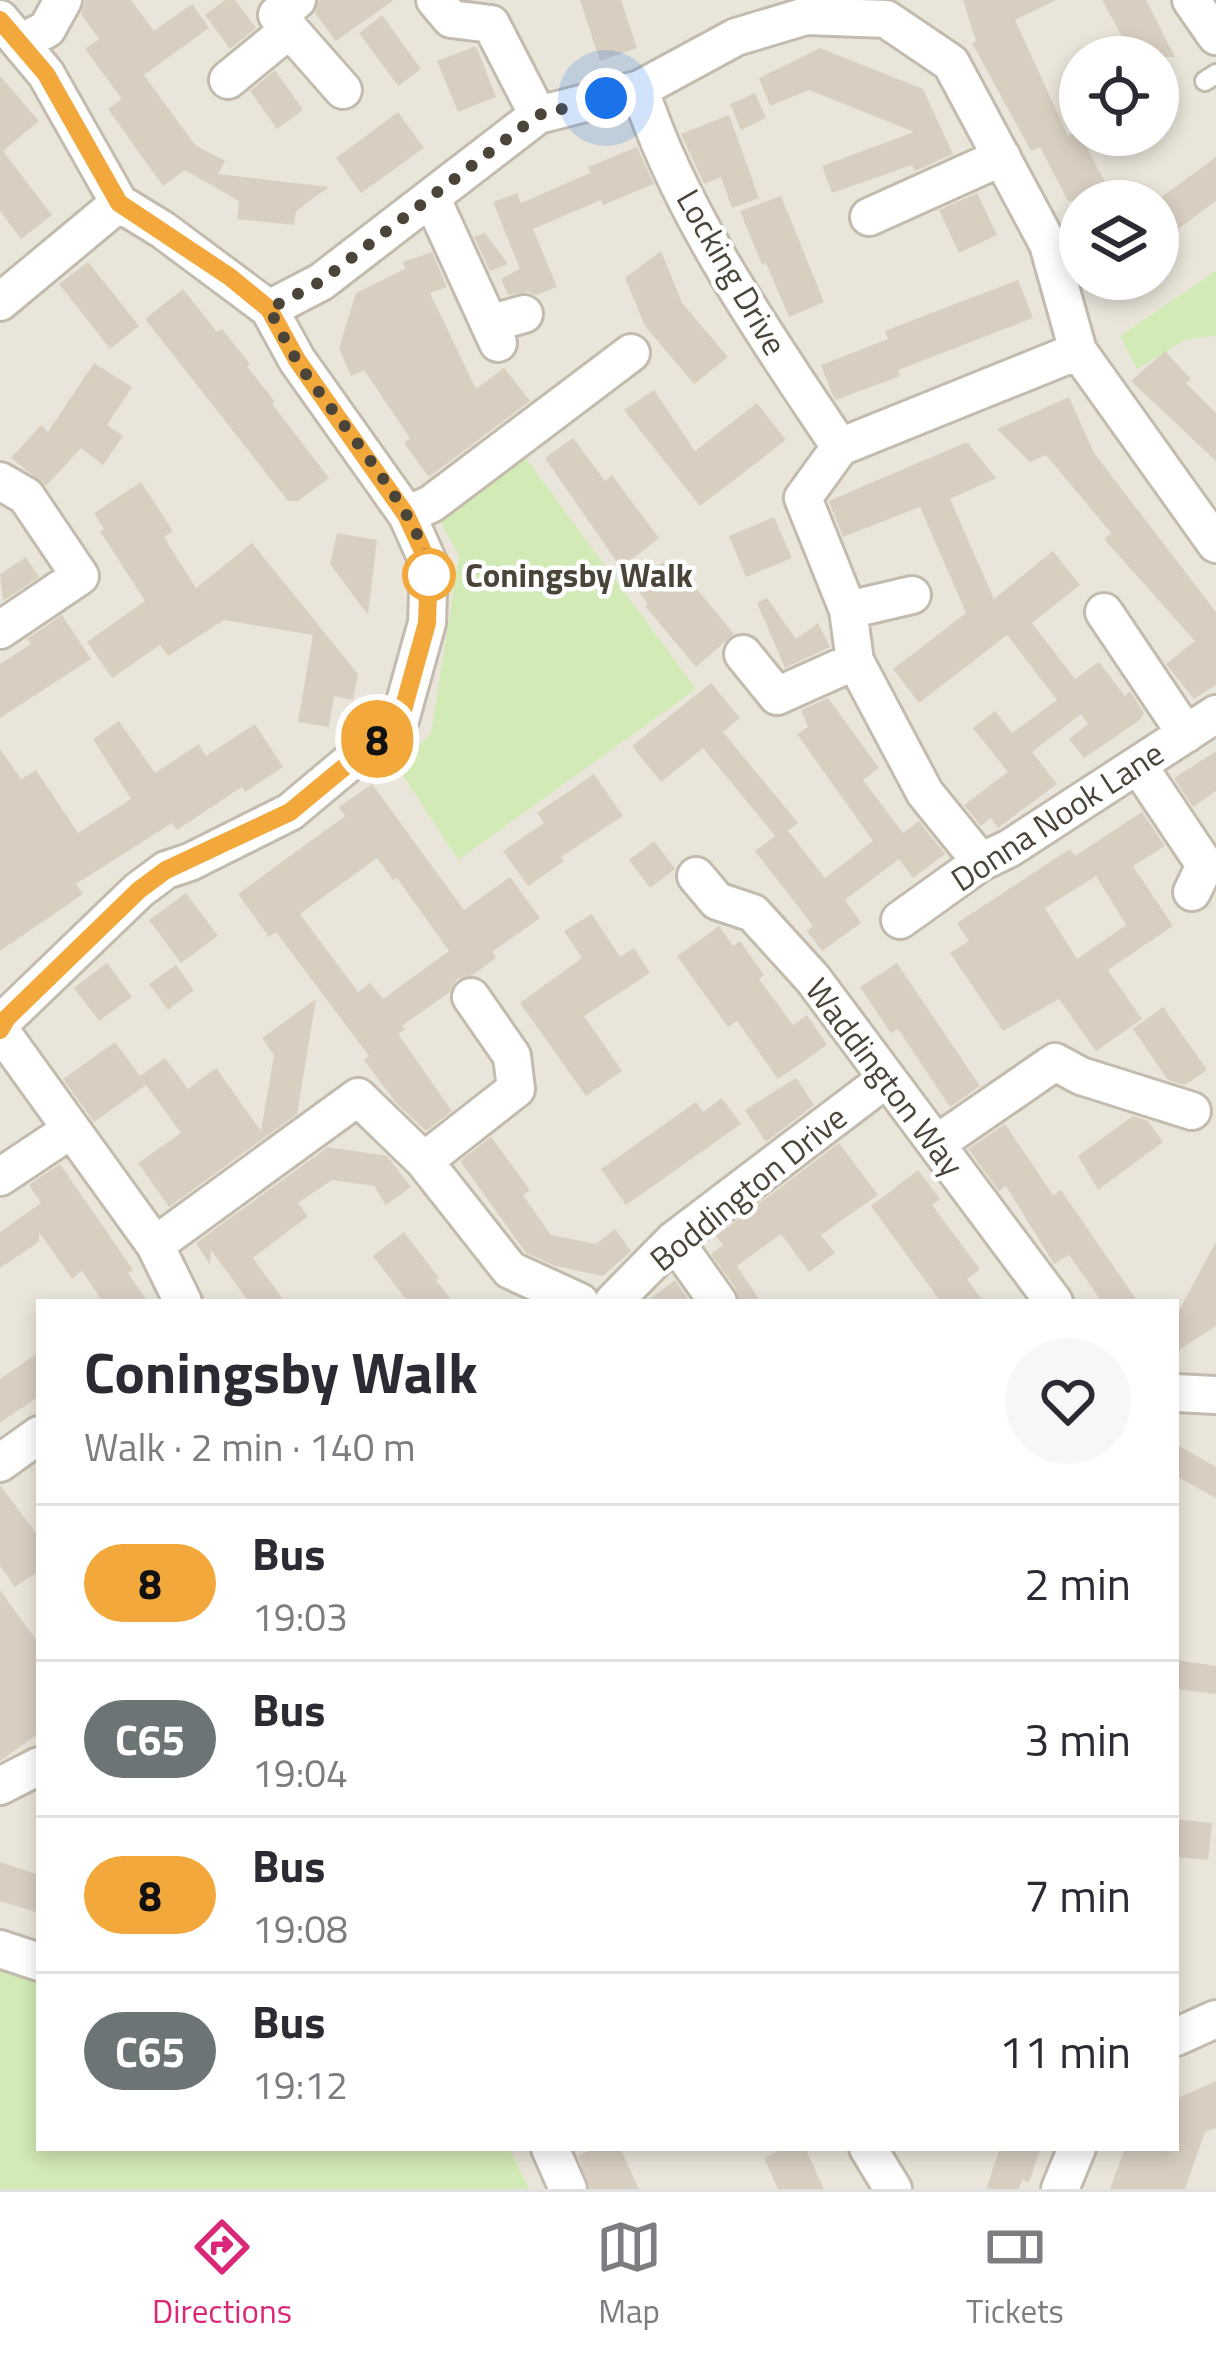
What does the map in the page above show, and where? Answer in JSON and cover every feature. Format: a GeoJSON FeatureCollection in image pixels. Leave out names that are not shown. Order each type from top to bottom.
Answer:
{"type":"FeatureCollection","features":[{"type":"Feature","properties":{"kind":"street"},"geometry":{"type":"LineString","coordinates":[[11,31],[47,28],[63,0]]}},
{"type":"Feature","properties":{"kind":"street"},"geometry":{"type":"LineString","coordinates":[[435,0],[451,19],[491,24],[538,115]]}},
{"type":"Feature","properties":{"kind":"street"},"geometry":{"type":"LineString","coordinates":[[1191,0],[1216,36]]}},
{"type":"Feature","properties":{"kind":"street"},"geometry":{"type":"LineString","coordinates":[[269,309],[320,282],[538,115],[640,89],[736,37],[806,16],[889,9],[951,63],[1048,244],[1078,351],[1216,544]]}},
{"type":"Feature","properties":{"kind":"street"},"geometry":{"type":"LineString","coordinates":[[228,80],[293,15],[343,90]]}},
{"type":"Feature","properties":{"kind":"street"},"geometry":{"type":"LineString","coordinates":[[11,31],[82,133],[119,203],[230,277],[269,309],[297,360],[406,515],[429,564],[427,623],[400,721],[290,812],[166,870],[139,890],[0,1030],[155,1245],[182,1299]]}},
{"type":"Feature","properties":{"kind":"street","name":"Locking Drive"},"geometry":{"type":"LineString","coordinates":[[640,89],[654,134],[747,307],[840,447]]}},
{"type":"Feature","properties":{"kind":"street"},"geometry":{"type":"LineString","coordinates":[[869,218],[1002,157]]}},
{"type":"Feature","properties":{"kind":"street"},"geometry":{"type":"LineString","coordinates":[[432,199],[504,327]]}},
{"type":"Feature","properties":{"kind":"street"},"geometry":{"type":"LineString","coordinates":[[0,302],[119,203]]}},
{"type":"Feature","properties":{"kind":"street"},"geometry":{"type":"LineString","coordinates":[[981,862],[926,793],[855,661],[848,610],[803,498],[840,447],[1078,351]]}},
{"type":"Feature","properties":{"kind":"street"},"geometry":{"type":"LineString","coordinates":[[406,515],[431,504],[631,353]]}},
{"type":"Feature","properties":{"kind":"street"},"geometry":{"type":"LineString","coordinates":[[0,482],[26,496],[80,576],[0,630]]}},
{"type":"Feature","properties":{"kind":"street"},"geometry":{"type":"LineString","coordinates":[[848,610],[912,595]]}},
{"type":"Feature","properties":{"kind":"street"},"geometry":{"type":"LineString","coordinates":[[1111,634],[1201,724]]}},
{"type":"Feature","properties":{"kind":"street"},"geometry":{"type":"LineString","coordinates":[[743,654],[770,712],[855,661]]}},
{"type":"Feature","properties":{"kind":"street","name":"Donna Nook Lane"},"geometry":{"type":"LineString","coordinates":[[900,920],[981,862],[1201,724]]}},
{"type":"Feature","properties":{"kind":"street"},"geometry":{"type":"LineString","coordinates":[[1138,765],[1204,874]]}},
{"type":"Feature","properties":{"kind":"street","name":"Waddington Way"},"geometry":{"type":"LineString","coordinates":[[696,876],[717,901],[753,914],[813,979],[1052,1299]]}},
{"type":"Feature","properties":{"kind":"street"},"geometry":{"type":"LineString","coordinates":[[424,1161],[516,1089],[512,1056],[471,997]]}},
{"type":"Feature","properties":{"kind":"street"},"geometry":{"type":"LineString","coordinates":[[936,1144],[1055,1063],[1081,1076],[1192,1111]]}},
{"type":"Feature","properties":{"kind":"street","name":"Boddington Drive"},"geometry":{"type":"LineString","coordinates":[[616,1299],[674,1240],[886,1078]]}},
{"type":"Feature","properties":{"kind":"street"},"geometry":{"type":"LineString","coordinates":[[155,1245],[358,1097],[424,1161],[510,1270],[573,1299]]}},
{"type":"Feature","properties":{"kind":"street"},"geometry":{"type":"LineString","coordinates":[[0,1177],[69,1131]]}},
{"type":"Feature","properties":{"kind":"street"},"geometry":{"type":"LineString","coordinates":[[674,1240],[716,1299]]}},
{"type":"Feature","properties":{"kind":"street"},"geometry":{"type":"LineString","coordinates":[[1179,1393],[1216,1395]]}},
{"type":"Feature","properties":{"kind":"street"},"geometry":{"type":"LineString","coordinates":[[0,1463],[36,1437]]}},
{"type":"Feature","properties":{"kind":"street"},"geometry":{"type":"LineString","coordinates":[[0,1786],[36,1768]]}},
{"type":"Feature","properties":{"kind":"street"},"geometry":{"type":"LineString","coordinates":[[0,1948],[36,1961]]}},
{"type":"Feature","properties":{"kind":"street"},"geometry":{"type":"LineString","coordinates":[[1179,2035],[1216,2019]]}},
{"type":"Feature","properties":{"kind":"street"},"geometry":{"type":"LineString","coordinates":[[551,2151],[568,2189]]}},
{"type":"Feature","properties":{"kind":"street"},"geometry":{"type":"LineString","coordinates":[[870,2151],[893,2189]]}},
{"type":"Feature","properties":{"kind":"street"},"geometry":{"type":"LineString","coordinates":[[1060,2189],[1076,2151]]}},
{"type":"Feature","properties":{"kind":"shaded area"},"geometry":{"type":"Polygon","coordinates":[[[0,0],[1216,0],[1216,2189],[529,2189],[510,2151],[1179,2151],[1179,1299],[36,1299],[36,1982],[0,1970],[0,0]]]}},
{"type":"Feature","properties":{"kind":"green space"},"geometry":{"type":"Polygon","coordinates":[[[1216,271],[1216,336],[1187,339],[1137,369],[1120,336],[1216,271]]]}},
{"type":"Feature","properties":{"kind":"green space"},"geometry":{"type":"Polygon","coordinates":[[[513,441],[696,689],[458,860],[397,766],[431,734],[459,556],[431,504],[513,441]]]}},
{"type":"Feature","properties":{"kind":"green space"},"geometry":{"type":"Polygon","coordinates":[[[0,1970],[36,1982],[36,2151],[510,2151],[529,2189],[0,2189],[0,1970]]]}},
{"type":"Feature","properties":{"kind":"building"},"geometry":{"type":"Polygon","coordinates":[[[85,0],[131,0],[154,31],[192,4],[209,28],[144,75],[195,145],[225,161],[218,174],[329,187],[296,211],[294,225],[237,219],[239,201],[185,170],[163,186],[108,109],[122,99],[85,49],[99,39],[81,14],[85,0]]]}},
{"type":"Feature","properties":{"kind":"building"},"geometry":{"type":"Polygon","coordinates":[[[225,0],[235,0],[256,28],[230,49],[205,15],[225,0]]]}},
{"type":"Feature","properties":{"kind":"building"},"geometry":{"type":"Polygon","coordinates":[[[319,0],[394,0],[336,41],[315,13],[319,0]]]}},
{"type":"Feature","properties":{"kind":"building"},"geometry":{"type":"Polygon","coordinates":[[[580,0],[621,0],[637,48],[600,61],[580,0]]]}},
{"type":"Feature","properties":{"kind":"building"},"geometry":{"type":"Polygon","coordinates":[[[963,0],[1056,0],[1015,20],[1059,116],[1059,156],[1091,156],[1104,180],[1059,180],[1059,184],[1040,147],[1031,151],[972,43],[976,41],[963,0]]]}},
{"type":"Feature","properties":{"kind":"building"},"geometry":{"type":"Polygon","coordinates":[[[1102,0],[1146,0],[1164,36],[1122,36],[1102,0]]]}},
{"type":"Feature","properties":{"kind":"building"},"geometry":{"type":"Polygon","coordinates":[[[382,15],[421,69],[398,86],[359,33],[382,15]]]}},
{"type":"Feature","properties":{"kind":"building"},"geometry":{"type":"Polygon","coordinates":[[[476,46],[496,97],[458,112],[437,61],[476,46]]]}},
{"type":"Feature","properties":{"kind":"building"},"geometry":{"type":"Polygon","coordinates":[[[820,48],[923,89],[953,154],[915,171],[912,165],[832,193],[822,166],[914,132],[809,90],[770,106],[759,78],[820,48]]]}},
{"type":"Feature","properties":{"kind":"building"},"geometry":{"type":"Polygon","coordinates":[[[275,70],[303,110],[277,129],[250,91],[275,70]]]}},
{"type":"Feature","properties":{"kind":"building"},"geometry":{"type":"Polygon","coordinates":[[[0,76],[39,121],[3,151],[52,215],[21,239],[0,211],[0,76]]]}},
{"type":"Feature","properties":{"kind":"building"},"geometry":{"type":"Polygon","coordinates":[[[755,93],[766,118],[741,130],[730,104],[755,93]]]}},
{"type":"Feature","properties":{"kind":"building"},"geometry":{"type":"Polygon","coordinates":[[[398,112],[424,148],[361,193],[336,158],[398,112]]]}},
{"type":"Feature","properties":{"kind":"building"},"geometry":{"type":"Polygon","coordinates":[[[729,115],[759,198],[732,208],[721,177],[704,184],[681,134],[729,115]]]}},
{"type":"Feature","properties":{"kind":"building"},"geometry":{"type":"Polygon","coordinates":[[[637,147],[654,184],[533,229],[557,287],[536,295],[508,295],[501,279],[520,269],[493,202],[517,193],[521,203],[637,147]]]}},
{"type":"Feature","properties":{"kind":"building"},"geometry":{"type":"Polygon","coordinates":[[[1216,157],[1216,201],[1179,229],[1179,184],[1216,157]]]}},
{"type":"Feature","properties":{"kind":"building"},"geometry":{"type":"Polygon","coordinates":[[[977,193],[997,235],[959,253],[939,210],[977,193]]]}},
{"type":"Feature","properties":{"kind":"building"},"geometry":{"type":"Polygon","coordinates":[[[781,196],[824,302],[789,317],[740,211],[781,196]]]}},
{"type":"Feature","properties":{"kind":"building"},"geometry":{"type":"Polygon","coordinates":[[[485,233],[508,264],[490,271],[474,237],[485,233]]]}},
{"type":"Feature","properties":{"kind":"building"},"geometry":{"type":"Polygon","coordinates":[[[661,251],[682,303],[728,357],[694,384],[645,326],[625,278],[661,251]]]}},
{"type":"Feature","properties":{"kind":"building"},"geometry":{"type":"Polygon","coordinates":[[[432,252],[447,287],[430,293],[476,389],[504,368],[530,401],[429,477],[404,443],[410,438],[364,370],[351,376],[339,348],[356,293],[405,269],[403,262],[432,252]]]}},
{"type":"Feature","properties":{"kind":"building"},"geometry":{"type":"Polygon","coordinates":[[[88,262],[139,326],[110,349],[59,284],[88,262]]]}},
{"type":"Feature","properties":{"kind":"building"},"geometry":{"type":"Polygon","coordinates":[[[1018,280],[1033,318],[898,370],[900,376],[836,400],[833,396],[821,365],[888,339],[885,331],[1018,280]]]}},
{"type":"Feature","properties":{"kind":"building"},"geometry":{"type":"Polygon","coordinates":[[[183,289],[250,364],[272,404],[329,478],[298,501],[288,501],[145,319],[183,289]]]}},
{"type":"Feature","properties":{"kind":"building"},"geometry":{"type":"Polygon","coordinates":[[[1165,351],[1191,379],[1186,383],[1216,413],[1216,461],[1131,381],[1165,351]]]}},
{"type":"Feature","properties":{"kind":"building"},"geometry":{"type":"Polygon","coordinates":[[[94,363],[132,387],[107,425],[123,436],[103,465],[81,448],[46,486],[11,458],[41,425],[48,432],[94,363]]]}},
{"type":"Feature","properties":{"kind":"building"},"geometry":{"type":"Polygon","coordinates":[[[654,390],[695,451],[757,403],[786,440],[700,506],[624,410],[654,390]]]}},
{"type":"Feature","properties":{"kind":"building"},"geometry":{"type":"Polygon","coordinates":[[[1069,397],[1094,453],[1216,612],[1216,685],[1194,699],[1166,664],[1195,641],[1104,539],[1111,533],[1046,455],[1030,462],[997,429],[1069,397]]]}},
{"type":"Feature","properties":{"kind":"building"},"geometry":{"type":"Polygon","coordinates":[[[573,438],[605,481],[612,475],[659,538],[621,568],[545,458],[573,438]]]}},
{"type":"Feature","properties":{"kind":"building"},"geometry":{"type":"Polygon","coordinates":[[[967,442],[996,478],[950,499],[994,599],[1053,551],[1080,585],[1032,623],[1075,679],[1099,662],[1125,696],[1130,691],[1144,713],[1084,758],[1069,739],[1088,724],[1081,714],[1032,752],[1057,784],[998,828],[991,818],[981,826],[964,805],[1008,772],[973,728],[995,711],[1012,733],[1057,700],[1007,635],[919,703],[893,669],[966,613],[920,507],[843,537],[829,501],[967,442]]]}},
{"type":"Feature","properties":{"kind":"building"},"geometry":{"type":"Polygon","coordinates":[[[141,482],[173,531],[164,537],[196,588],[252,543],[358,674],[353,700],[334,696],[329,727],[298,722],[313,635],[224,620],[168,656],[160,645],[112,678],[87,642],[145,601],[100,531],[104,529],[94,513],[141,482]]]}},
{"type":"Feature","properties":{"kind":"building"},"geometry":{"type":"Polygon","coordinates":[[[774,517],[792,558],[746,577],[729,536],[774,517]]]}},
{"type":"Feature","properties":{"kind":"building"},"geometry":{"type":"Polygon","coordinates":[[[337,533],[377,540],[368,615],[330,564],[337,533]]]}},
{"type":"Feature","properties":{"kind":"building"},"geometry":{"type":"Polygon","coordinates":[[[26,557],[39,577],[3,601],[0,574],[26,557]]]}},
{"type":"Feature","properties":{"kind":"building"},"geometry":{"type":"Polygon","coordinates":[[[672,559],[734,634],[696,667],[645,606],[628,577],[672,559]]]}},
{"type":"Feature","properties":{"kind":"building"},"geometry":{"type":"Polygon","coordinates":[[[767,598],[796,639],[818,623],[830,647],[785,668],[757,603],[767,598]]]}},
{"type":"Feature","properties":{"kind":"building"},"geometry":{"type":"Polygon","coordinates":[[[62,615],[91,659],[0,718],[0,664],[62,615]]]}},
{"type":"Feature","properties":{"kind":"building"},"geometry":{"type":"Polygon","coordinates":[[[711,683],[740,718],[723,732],[798,823],[788,831],[825,878],[873,841],[797,734],[808,727],[801,710],[828,698],[879,768],[863,780],[903,833],[919,821],[945,854],[913,878],[899,859],[845,900],[861,923],[822,951],[807,931],[813,926],[755,851],[775,836],[703,748],[661,782],[632,746],[711,683]]]}},
{"type":"Feature","properties":{"kind":"building"},"geometry":{"type":"Polygon","coordinates":[[[119,721],[155,773],[199,744],[206,756],[255,724],[283,767],[245,792],[242,787],[177,830],[172,823],[76,884],[83,894],[0,951],[0,749],[21,779],[36,770],[78,833],[131,799],[93,739],[119,721]]]}},
{"type":"Feature","properties":{"kind":"building"},"geometry":{"type":"Polygon","coordinates":[[[1216,751],[1216,791],[1193,807],[1174,778],[1216,751]]]}},
{"type":"Feature","properties":{"kind":"building"},"geometry":{"type":"Polygon","coordinates":[[[594,774],[623,816],[561,857],[564,861],[528,886],[503,851],[544,823],[537,813],[594,774]]]}},
{"type":"Feature","properties":{"kind":"building"},"geometry":{"type":"Polygon","coordinates":[[[372,784],[464,910],[510,877],[540,918],[492,952],[496,958],[473,975],[457,979],[450,992],[402,1026],[405,1029],[398,1034],[452,1111],[426,1131],[396,1103],[364,1060],[369,1056],[276,932],[269,937],[238,894],[345,816],[339,807],[372,784]],[[377,858],[300,914],[358,992],[370,983],[383,999],[449,951],[397,878],[393,880],[377,858]]]}},
{"type":"Feature","properties":{"kind":"building"},"geometry":{"type":"Polygon","coordinates":[[[1142,812],[1165,846],[1133,866],[1173,926],[1108,970],[1142,1019],[1096,1051],[1059,999],[1003,1031],[950,953],[969,941],[957,923],[1070,849],[1075,856],[1142,812]],[[1096,876],[1045,908],[1077,959],[1126,925],[1096,876]]]}},
{"type":"Feature","properties":{"kind":"building"},"geometry":{"type":"Polygon","coordinates":[[[654,841],[675,869],[650,888],[629,860],[654,841]]]}},
{"type":"Feature","properties":{"kind":"building"},"geometry":{"type":"Polygon","coordinates":[[[186,893],[218,936],[181,963],[149,920],[186,893]]]}},
{"type":"Feature","properties":{"kind":"building"},"geometry":{"type":"Polygon","coordinates":[[[592,914],[620,957],[634,948],[650,973],[584,1016],[622,1071],[586,1096],[520,1003],[582,958],[564,931],[592,914]]]}},
{"type":"Feature","properties":{"kind":"building"},"geometry":{"type":"Polygon","coordinates":[[[719,926],[733,946],[740,941],[764,975],[759,979],[793,1025],[807,1015],[827,1045],[778,1079],[737,1021],[728,1027],[677,956],[719,926]]]}},
{"type":"Feature","properties":{"kind":"building"},"geometry":{"type":"Polygon","coordinates":[[[107,963],[132,997],[99,1021],[74,988],[107,963]]]}},
{"type":"Feature","properties":{"kind":"building"},"geometry":{"type":"Polygon","coordinates":[[[897,963],[980,1086],[950,1107],[898,1029],[891,1033],[860,987],[897,963]]]}},
{"type":"Feature","properties":{"kind":"building"},"geometry":{"type":"Polygon","coordinates":[[[176,965],[194,990],[168,1010],[149,984],[176,965]]]}},
{"type":"Feature","properties":{"kind":"building"},"geometry":{"type":"Polygon","coordinates":[[[316,999],[297,1114],[169,1207],[138,1163],[181,1133],[146,1085],[94,1122],[63,1079],[115,1042],[140,1076],[165,1058],[188,1089],[216,1068],[261,1131],[274,1055],[262,1038],[316,999]]]}},
{"type":"Feature","properties":{"kind":"building"},"geometry":{"type":"Polygon","coordinates":[[[1163,1007],[1207,1070],[1185,1085],[1168,1080],[1133,1029],[1163,1007]]]}},
{"type":"Feature","properties":{"kind":"building"},"geometry":{"type":"Polygon","coordinates":[[[796,1078],[814,1105],[766,1142],[745,1110],[796,1078]]]}},
{"type":"Feature","properties":{"kind":"building"},"geometry":{"type":"Polygon","coordinates":[[[722,1098],[741,1124],[626,1205],[601,1169],[696,1102],[703,1112],[722,1098]]]}},
{"type":"Feature","properties":{"kind":"building"},"geometry":{"type":"Polygon","coordinates":[[[1133,1116],[1148,1121],[1163,1142],[1098,1190],[1078,1156],[1133,1116]]]}},
{"type":"Feature","properties":{"kind":"building"},"geometry":{"type":"Polygon","coordinates":[[[1005,1124],[1053,1195],[1061,1190],[1136,1299],[1100,1299],[1069,1255],[1054,1264],[1006,1186],[999,1191],[968,1149],[1005,1124]]]}},
{"type":"Feature","properties":{"kind":"building"},"geometry":{"type":"Polygon","coordinates":[[[491,1137],[530,1190],[523,1195],[551,1235],[596,1244],[615,1229],[631,1251],[603,1276],[555,1266],[526,1253],[460,1161],[491,1137]]]}},
{"type":"Feature","properties":{"kind":"building"},"geometry":{"type":"Polygon","coordinates":[[[839,1143],[878,1195],[821,1235],[835,1253],[809,1272],[781,1234],[737,1266],[759,1299],[739,1299],[711,1254],[723,1245],[716,1236],[839,1143]]]}},
{"type":"Feature","properties":{"kind":"building"},"geometry":{"type":"Polygon","coordinates":[[[328,1147],[387,1156],[411,1187],[386,1205],[374,1186],[332,1180],[298,1203],[308,1216],[253,1258],[283,1299],[247,1299],[211,1250],[210,1265],[196,1243],[328,1147]]]}},
{"type":"Feature","properties":{"kind":"building"},"geometry":{"type":"Polygon","coordinates":[[[60,1164],[133,1270],[128,1273],[146,1299],[101,1299],[82,1271],[72,1279],[39,1232],[39,1242],[0,1268],[0,1232],[41,1203],[29,1185],[60,1164]]]}},
{"type":"Feature","properties":{"kind":"building"},"geometry":{"type":"Polygon","coordinates":[[[918,1170],[940,1199],[932,1205],[980,1269],[967,1279],[982,1299],[939,1299],[871,1206],[918,1170]]]}},
{"type":"Feature","properties":{"kind":"building"},"geometry":{"type":"Polygon","coordinates":[[[404,1232],[451,1299],[406,1299],[373,1256],[404,1232]]]}},
{"type":"Feature","properties":{"kind":"building"},"geometry":{"type":"Polygon","coordinates":[[[1216,1242],[1216,1326],[1179,1350],[1179,1310],[1216,1242]]]}},
{"type":"Feature","properties":{"kind":"building"},"geometry":{"type":"Polygon","coordinates":[[[675,1280],[688,1299],[650,1299],[675,1280]]]}},
{"type":"Feature","properties":{"kind":"building"},"geometry":{"type":"Polygon","coordinates":[[[36,1354],[36,1398],[0,1423],[0,1379],[36,1354]]]}},
{"type":"Feature","properties":{"kind":"building"},"geometry":{"type":"Polygon","coordinates":[[[1179,1446],[1216,1467],[1216,1498],[1179,1478],[1179,1446]]]}},
{"type":"Feature","properties":{"kind":"building"},"geometry":{"type":"Polygon","coordinates":[[[0,1485],[36,1533],[36,1573],[15,1587],[0,1566],[0,1485]]]}},
{"type":"Feature","properties":{"kind":"building"},"geometry":{"type":"Polygon","coordinates":[[[0,1590],[36,1640],[36,1735],[0,1761],[0,1590]]]}},
{"type":"Feature","properties":{"kind":"building"},"geometry":{"type":"Polygon","coordinates":[[[1179,1660],[1216,1666],[1216,1694],[1179,1689],[1179,1660]]]}},
{"type":"Feature","properties":{"kind":"building"},"geometry":{"type":"Polygon","coordinates":[[[1179,1819],[1212,1823],[1208,1860],[1179,1857],[1179,1819]]]}},
{"type":"Feature","properties":{"kind":"building"},"geometry":{"type":"Polygon","coordinates":[[[0,1862],[36,1874],[36,1912],[0,1901],[0,1862]]]}},
{"type":"Feature","properties":{"kind":"building"},"geometry":{"type":"Polygon","coordinates":[[[1216,2081],[1216,2128],[1205,2132],[1185,2189],[1110,2189],[1124,2151],[1179,2151],[1179,2098],[1216,2081]]]}},
{"type":"Feature","properties":{"kind":"building"},"geometry":{"type":"Polygon","coordinates":[[[589,2151],[621,2151],[639,2189],[590,2189],[578,2156],[589,2151]]]}},
{"type":"Feature","properties":{"kind":"building"},"geometry":{"type":"Polygon","coordinates":[[[779,2151],[806,2151],[824,2189],[778,2189],[764,2158],[779,2151]]]}},
{"type":"Feature","properties":{"kind":"building"},"geometry":{"type":"Polygon","coordinates":[[[999,2151],[1040,2151],[1029,2182],[1022,2180],[1019,2189],[986,2189],[999,2151]]]}},
{"type":"Feature","properties":{"kind":"bus line","name":"8"},"geometry":{"type":"LineString","coordinates":[[0,20],[46,74],[119,203],[230,277],[269,309],[297,360],[406,515],[429,564],[427,623],[400,721],[290,812],[166,870],[139,890],[0,1030]]}},
{"type":"Feature","properties":{"kind":"place","name":"Coningsby Walk"},"geometry":{"type":"Point","coordinates":[429,575]}},
{"type":"Feature","properties":{"kind":"route"},"geometry":{"type":"LineString","coordinates":[[429,575],[429,564],[406,515],[297,360],[269,309],[320,282],[538,115],[606,98]]}}]}
